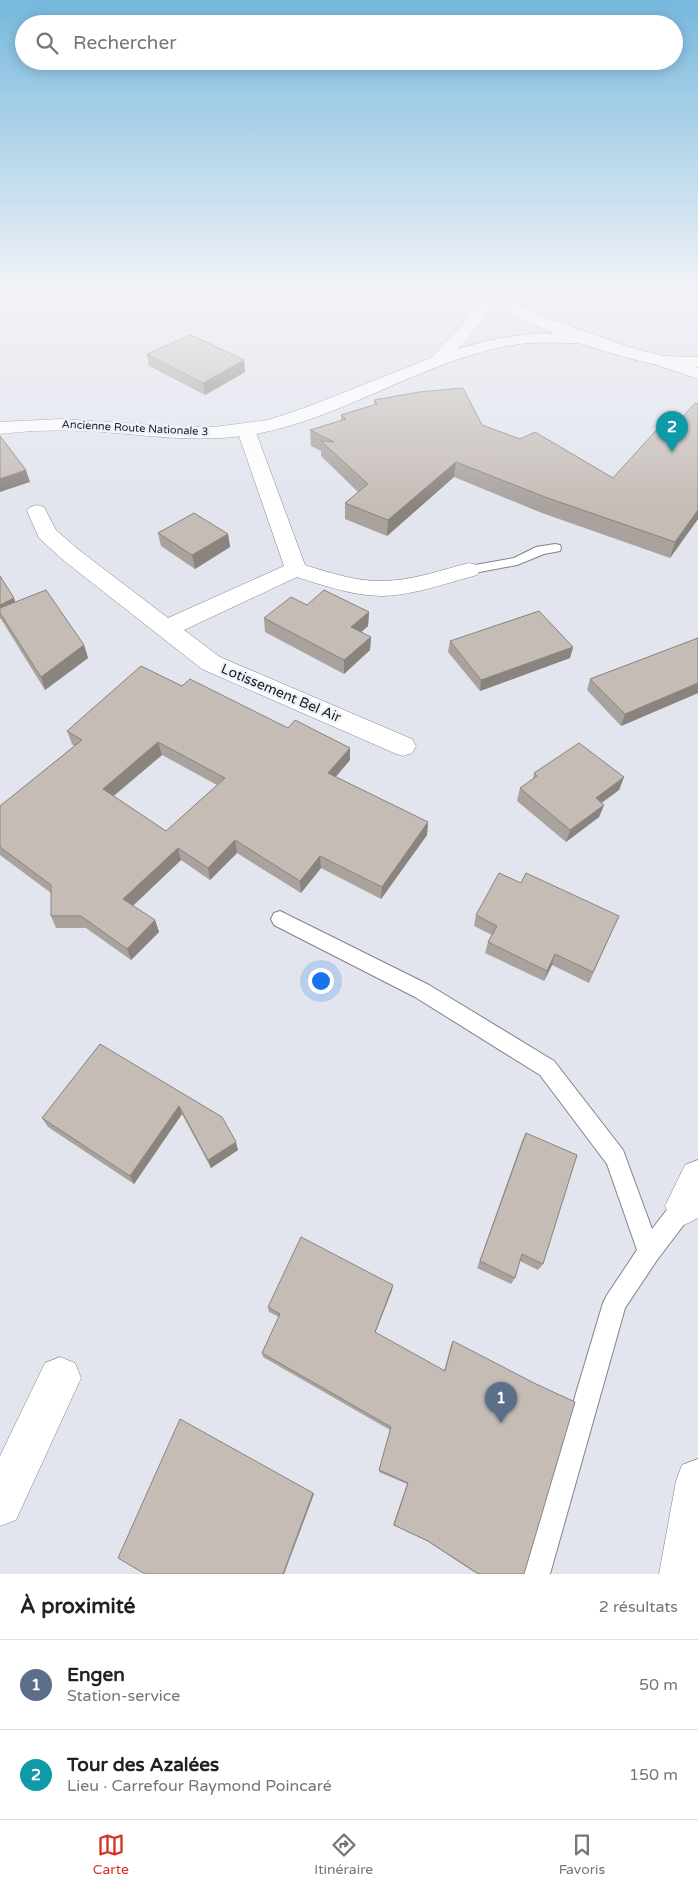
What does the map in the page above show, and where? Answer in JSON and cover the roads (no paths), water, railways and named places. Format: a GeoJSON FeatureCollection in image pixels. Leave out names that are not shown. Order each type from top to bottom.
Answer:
{"type":"FeatureCollection","features":[{"type":"Feature","properties":{"kind":"main road"},"geometry":{"type":"LineString","coordinates":[[665,361],[698,374]]}},
{"type":"Feature","properties":{"kind":"main road"},"geometry":{"type":"LineString","coordinates":[[679,361],[698,362]]}},
{"type":"Feature","properties":{"kind":"main road","name":"Ancienne Route Nationale 3"},"geometry":{"type":"LineString","coordinates":[[0,428],[25,424],[63,423],[184,432],[246,430],[289,419],[438,362]]}},
{"type":"Feature","properties":{"kind":"main road"},"geometry":{"type":"LineString","coordinates":[[246,430],[296,568]]}},
{"type":"Feature","properties":{"kind":"main road","name":"Lotissement Bel Air"},"geometry":{"type":"LineString","coordinates":[[37,512],[47,533],[71,556],[211,663],[403,746]]}},
{"type":"Feature","properties":{"kind":"main road"},"geometry":{"type":"LineString","coordinates":[[167,628],[296,568],[333,581],[370,588],[409,586],[469,570]]}},
{"type":"Feature","properties":{"kind":"main road"},"geometry":{"type":"LineString","coordinates":[[0,1504],[60,1378]]}},
{"type":"Feature","properties":{"kind":"main road"},"geometry":{"type":"LineString","coordinates":[[682,1574],[698,1481]]}},
{"type":"Feature","properties":{"kind":"lane"},"geometry":{"type":"LineString","coordinates":[[469,570],[517,561],[541,550],[555,548]]}},
{"type":"Feature","properties":{"kind":"lane"},"geometry":{"type":"LineString","coordinates":[[280,919],[422,991],[547,1068],[614,1158],[649,1252]]}},
{"type":"Feature","properties":{"kind":"lane"},"geometry":{"type":"LineString","coordinates":[[536,1574],[615,1303],[691,1192]]}},
{"type":"Feature","properties":{"kind":"place","name":"Tour des Azalées"},"geometry":{"type":"Point","coordinates":[672,452]}},
{"type":"Feature","properties":{"kind":"place","name":"Engen"},"geometry":{"type":"Point","coordinates":[501,1423]}}]}
